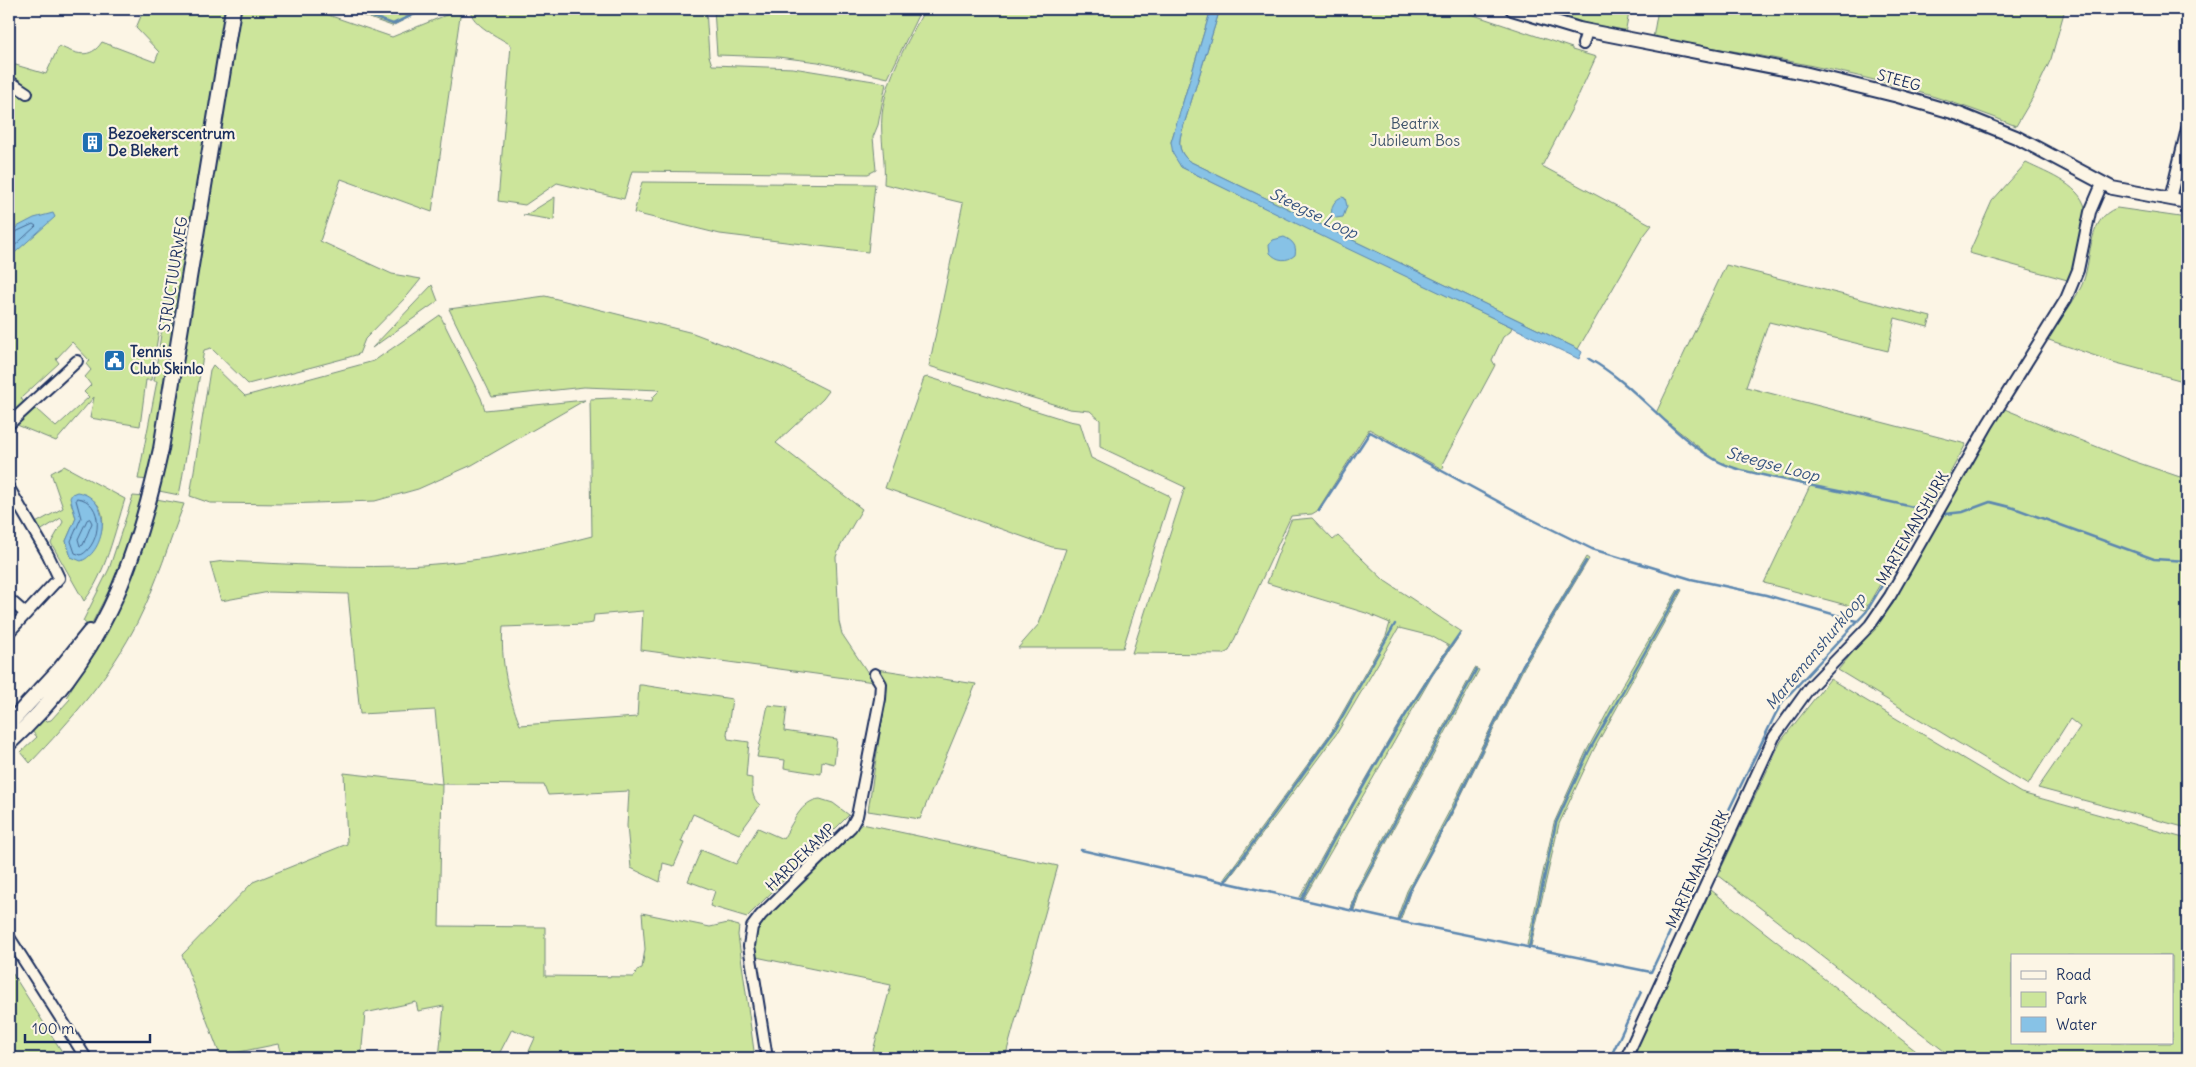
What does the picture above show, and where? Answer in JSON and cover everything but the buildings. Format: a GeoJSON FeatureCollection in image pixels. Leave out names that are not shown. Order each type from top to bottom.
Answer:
{"type":"FeatureCollection","features":[{"type":"Feature","properties":{"kind":"main road","name":"STRUCTUURWEG"},"geometry":{"type":"LineString","coordinates":[[9,743],[59,692],[84,656],[117,596],[149,502],[161,449],[233,9]]}},
{"type":"Feature","properties":{"kind":"main road","name":"STRUCTUURWEG"},"geometry":{"type":"LineString","coordinates":[[9,724],[76,650],[97,622],[126,571]]}},
{"type":"Feature","properties":{"kind":"street","name":"STEEG"},"geometry":{"type":"LineString","coordinates":[[1512,9],[1587,31],[1804,73],[1898,96],[1959,114],[2016,137],[2102,184],[2120,191],[2187,202]]}},
{"type":"Feature","properties":{"kind":"street"},"geometry":{"type":"LineString","coordinates":[[1583,44],[1587,31]]}},
{"type":"Feature","properties":{"kind":"street"},"geometry":{"type":"LineString","coordinates":[[9,80],[27,93]]}},
{"type":"Feature","properties":{"kind":"street"},"geometry":{"type":"LineString","coordinates":[[2170,200],[2187,129]]}},
{"type":"Feature","properties":{"kind":"street","name":"MARTEMANSHURK"},"geometry":{"type":"LineString","coordinates":[[1626,1058],[1774,737],[1810,688],[1870,625],[1890,596],[1988,424],[2066,300],[2078,270],[2090,212],[2102,184]]}},
{"type":"Feature","properties":{"kind":"street"},"geometry":{"type":"LineString","coordinates":[[9,424],[77,360]]}},
{"type":"Feature","properties":{"kind":"street"},"geometry":{"type":"LineString","coordinates":[[9,488],[48,555],[59,578],[9,632]]}},
{"type":"Feature","properties":{"kind":"street"},"geometry":{"type":"LineString","coordinates":[[9,602],[11,601],[26,614]]}},
{"type":"Feature","properties":{"kind":"street","name":"HARDEKAMP"},"geometry":{"type":"LineString","coordinates":[[767,1058],[749,946],[750,934],[761,915],[851,827],[858,816],[882,684],[875,674]]}},
{"type":"Feature","properties":{"kind":"street"},"geometry":{"type":"LineString","coordinates":[[9,937],[86,1058]]}},
{"type":"Feature","properties":{"kind":"green space"},"geometry":{"type":"Polygon","coordinates":[[[144,9],[228,9],[150,480],[138,479],[157,381],[154,381],[163,321],[160,323],[151,380],[146,380],[140,426],[90,418],[94,397],[56,441],[17,425],[31,411],[36,409],[56,427],[89,397],[84,392],[91,385],[85,377],[91,370],[86,364],[90,361],[72,342],[56,359],[59,363],[21,398],[25,404],[9,419],[9,88],[13,89],[13,85],[9,63],[46,74],[59,46],[82,54],[93,51],[102,42],[155,62],[159,52],[136,28],[144,9]]]}},
{"type":"Feature","properties":{"kind":"green space"},"geometry":{"type":"Polygon","coordinates":[[[239,9],[311,9],[392,37],[461,9],[432,212],[341,179],[320,241],[392,274],[421,279],[365,339],[359,354],[248,384],[211,348],[204,350],[179,495],[159,491],[239,9]]]}},
{"type":"Feature","properties":{"kind":"green space"},"geometry":{"type":"Polygon","coordinates":[[[344,9],[426,9],[392,26],[344,9]]]}},
{"type":"Feature","properties":{"kind":"green space"},"geometry":{"type":"Polygon","coordinates":[[[470,9],[706,9],[709,56],[712,65],[793,68],[886,83],[878,125],[873,137],[876,170],[868,174],[632,171],[624,199],[557,183],[525,205],[498,201],[511,45],[480,25],[475,20],[470,9]]]}},
{"type":"Feature","properties":{"kind":"green space"},"geometry":{"type":"Polygon","coordinates":[[[714,9],[921,9],[888,78],[818,62],[778,57],[717,55],[714,9]]]}},
{"type":"Feature","properties":{"kind":"green space"},"geometry":{"type":"Polygon","coordinates":[[[925,9],[1211,9],[1171,142],[1181,167],[1512,327],[1510,332],[1503,337],[1492,360],[1495,365],[1442,464],[1444,466],[1442,469],[1369,429],[1317,511],[1312,514],[1291,516],[1229,651],[1223,654],[1132,653],[1185,487],[1100,447],[1100,420],[1090,411],[1069,409],[929,366],[963,203],[884,184],[882,124],[884,101],[888,87],[905,47],[925,9]]]}},
{"type":"Feature","properties":{"kind":"green space","name":"Beatrix Jubileum Bos"},"geometry":{"type":"Polygon","coordinates":[[[1220,9],[1456,9],[1596,57],[1574,105],[1542,166],[1652,225],[1642,238],[1578,349],[1189,161],[1180,149],[1180,138],[1220,9]]]}},
{"type":"Feature","properties":{"kind":"green space"},"geometry":{"type":"Polygon","coordinates":[[[1542,9],[1619,9],[1629,13],[1625,33],[1604,29],[1542,9]]]}},
{"type":"Feature","properties":{"kind":"green space"},"geometry":{"type":"Polygon","coordinates":[[[1658,9],[2065,9],[2051,59],[2033,97],[2016,126],[1928,95],[1837,71],[1653,38],[1658,9]]]}},
{"type":"Feature","properties":{"kind":"green space"},"geometry":{"type":"Polygon","coordinates":[[[2187,148],[2187,192],[2176,190],[2187,148]]]}},
{"type":"Feature","properties":{"kind":"green space"},"geometry":{"type":"Polygon","coordinates":[[[2026,163],[2064,182],[2072,188],[2084,204],[2086,214],[2071,281],[1969,253],[1992,201],[2026,163]]]}},
{"type":"Feature","properties":{"kind":"green space"},"geometry":{"type":"Polygon","coordinates":[[[642,182],[875,184],[868,252],[720,234],[634,213],[642,182]]]}},
{"type":"Feature","properties":{"kind":"green space"},"geometry":{"type":"Polygon","coordinates":[[[555,197],[554,220],[523,215],[526,215],[555,197]]]}},
{"type":"Feature","properties":{"kind":"green space"},"geometry":{"type":"Polygon","coordinates":[[[2117,208],[2187,218],[2187,382],[2113,362],[2046,339],[2081,287],[2095,232],[2100,222],[2107,214],[2117,208]]]}},
{"type":"Feature","properties":{"kind":"green space"},"geometry":{"type":"Polygon","coordinates":[[[1726,265],[1931,317],[1928,327],[1895,318],[1888,351],[1769,322],[1746,387],[1966,444],[1928,513],[1910,533],[1865,610],[1764,583],[1810,486],[1738,469],[1715,460],[1656,413],[1726,265]]]}},
{"type":"Feature","properties":{"kind":"green space"},"geometry":{"type":"Polygon","coordinates":[[[432,285],[438,301],[372,348],[432,285]]]}},
{"type":"Feature","properties":{"kind":"green space"},"geometry":{"type":"Polygon","coordinates":[[[545,296],[693,333],[780,366],[829,391],[823,399],[776,443],[862,509],[836,557],[839,622],[842,634],[874,682],[641,650],[643,611],[594,615],[593,623],[586,624],[503,627],[502,639],[506,677],[520,725],[637,717],[639,685],[732,699],[728,739],[749,742],[746,777],[752,778],[754,796],[760,805],[739,834],[693,814],[681,842],[684,843],[674,866],[663,863],[660,882],[631,868],[627,826],[629,791],[548,795],[544,785],[442,784],[435,710],[360,714],[348,594],[269,592],[221,601],[210,563],[224,561],[298,565],[423,565],[508,555],[592,536],[590,399],[613,398],[652,401],[653,397],[660,390],[584,387],[492,397],[449,309],[545,296]]]}},
{"type":"Feature","properties":{"kind":"green space"},"geometry":{"type":"Polygon","coordinates":[[[440,315],[481,398],[485,410],[585,400],[472,465],[418,489],[375,501],[284,504],[210,503],[190,496],[210,370],[213,365],[245,396],[374,361],[440,315]]]}},
{"type":"Feature","properties":{"kind":"green space"},"geometry":{"type":"Polygon","coordinates":[[[928,377],[1080,423],[1091,458],[1168,495],[1170,498],[1123,648],[1018,648],[1039,624],[1066,549],[1052,547],[885,488],[924,378],[928,377]]]}},
{"type":"Feature","properties":{"kind":"green space"},"geometry":{"type":"Polygon","coordinates":[[[2002,408],[2127,459],[2180,477],[2187,460],[2187,828],[2038,788],[2080,727],[2070,719],[2028,785],[1838,670],[1892,605],[2002,408]]]}},
{"type":"Feature","properties":{"kind":"green space"},"geometry":{"type":"Polygon","coordinates":[[[64,466],[125,499],[104,566],[84,601],[51,543],[63,522],[61,518],[37,533],[32,525],[63,508],[51,473],[64,466]],[[86,495],[71,502],[76,518],[66,541],[71,557],[85,559],[98,541],[103,519],[97,504],[86,495]]]}},
{"type":"Feature","properties":{"kind":"green space"},"geometry":{"type":"Polygon","coordinates":[[[133,496],[145,497],[122,565],[90,627],[83,621],[109,569],[133,496]]]}},
{"type":"Feature","properties":{"kind":"green space"},"geometry":{"type":"Polygon","coordinates":[[[156,499],[184,504],[145,607],[127,641],[103,678],[30,763],[21,752],[37,737],[31,730],[45,719],[47,721],[51,720],[70,699],[67,696],[92,654],[156,499]]]}},
{"type":"Feature","properties":{"kind":"green space"},"geometry":{"type":"Polygon","coordinates":[[[1312,518],[1333,540],[1338,536],[1385,581],[1462,632],[1432,676],[1304,898],[1300,897],[1335,833],[1409,707],[1449,646],[1431,636],[1399,628],[1337,733],[1228,880],[1224,879],[1332,731],[1386,636],[1390,623],[1366,613],[1267,583],[1291,520],[1312,518]]]}},
{"type":"Feature","properties":{"kind":"green space"},"geometry":{"type":"Polygon","coordinates":[[[1586,557],[1589,559],[1524,667],[1455,808],[1410,892],[1401,919],[1397,918],[1407,891],[1452,806],[1522,665],[1586,557]]]}},
{"type":"Feature","properties":{"kind":"green space"},"geometry":{"type":"Polygon","coordinates":[[[1679,588],[1682,590],[1593,751],[1559,824],[1531,946],[1527,945],[1554,823],[1586,752],[1679,588]]]}},
{"type":"Feature","properties":{"kind":"green space"},"geometry":{"type":"Polygon","coordinates":[[[1475,668],[1479,670],[1361,889],[1354,910],[1351,909],[1357,888],[1475,668]]]}},
{"type":"Feature","properties":{"kind":"green space"},"geometry":{"type":"Polygon","coordinates":[[[877,669],[976,684],[920,819],[868,811],[887,687],[884,677],[877,669]]]}},
{"type":"Feature","properties":{"kind":"green space"},"geometry":{"type":"Polygon","coordinates":[[[1830,679],[2021,793],[2187,839],[2187,1058],[1953,1058],[1718,875],[1781,741],[1830,679]]]}},
{"type":"Feature","properties":{"kind":"green space"},"geometry":{"type":"Polygon","coordinates":[[[768,705],[787,707],[784,731],[837,739],[834,764],[822,761],[821,774],[784,768],[785,760],[757,757],[768,705]]]}},
{"type":"Feature","properties":{"kind":"green space"},"geometry":{"type":"Polygon","coordinates":[[[344,773],[442,784],[439,926],[545,927],[545,976],[634,977],[637,970],[642,968],[645,949],[642,913],[710,927],[728,923],[739,926],[738,935],[755,1058],[526,1058],[535,1038],[512,1029],[497,1058],[439,1058],[444,1006],[418,1011],[416,1002],[365,1013],[361,1058],[282,1058],[278,1044],[220,1056],[221,1058],[210,1058],[220,1055],[182,955],[253,882],[347,844],[344,773]]]}},
{"type":"Feature","properties":{"kind":"green space"},"geometry":{"type":"Polygon","coordinates":[[[820,799],[833,803],[849,815],[747,917],[710,906],[715,891],[688,881],[701,850],[736,864],[758,828],[783,839],[802,808],[813,800],[820,799]]]}},
{"type":"Feature","properties":{"kind":"green space"},"geometry":{"type":"Polygon","coordinates":[[[862,824],[1058,866],[1005,1058],[871,1058],[891,985],[756,957],[752,930],[841,842],[862,824]]]}},
{"type":"Feature","properties":{"kind":"green space"},"geometry":{"type":"Polygon","coordinates":[[[1711,890],[1925,1058],[1632,1058],[1711,890]]]}},
{"type":"Feature","properties":{"kind":"green space"},"geometry":{"type":"Polygon","coordinates":[[[9,968],[66,1058],[9,1058],[9,968]]]}},
{"type":"Feature","properties":{"kind":"water"},"geometry":{"type":"Polygon","coordinates":[[[1211,9],[1220,9],[1180,138],[1180,149],[1189,161],[1578,349],[1582,352],[1579,359],[1181,167],[1173,154],[1171,142],[1211,9]]]}},
{"type":"Feature","properties":{"kind":"water"},"geometry":{"type":"Polygon","coordinates":[[[1342,197],[1345,198],[1347,206],[1343,217],[1336,218],[1332,215],[1332,206],[1342,197]]]}},
{"type":"Feature","properties":{"kind":"water"},"geometry":{"type":"Polygon","coordinates":[[[53,213],[55,217],[9,258],[9,231],[34,218],[53,213]]]}},
{"type":"Feature","properties":{"kind":"water"},"geometry":{"type":"Polygon","coordinates":[[[1284,237],[1294,244],[1295,255],[1289,259],[1282,260],[1270,253],[1269,245],[1273,240],[1284,237]]]}},
{"type":"Feature","properties":{"kind":"water"},"geometry":{"type":"Polygon","coordinates":[[[77,492],[89,496],[97,504],[101,514],[102,525],[96,547],[90,556],[81,561],[71,557],[66,541],[76,518],[70,498],[72,494],[77,492]]]}},
{"type":"Feature","properties":{"kind":"waterway"},"geometry":{"type":"LineString","coordinates":[[350,9],[393,24],[425,9]]}},
{"type":"Feature","properties":{"kind":"waterway","name":"Steegse Loop"},"geometry":{"type":"LineString","coordinates":[[1589,359],[1622,382],[1697,448],[1721,463],[1752,473],[1925,510]]}},
{"type":"Feature","properties":{"kind":"waterway"},"geometry":{"type":"LineString","coordinates":[[1319,510],[1370,432],[1527,517],[1592,549],[1691,579],[1766,595],[1857,621]]}},
{"type":"Feature","properties":{"kind":"waterway","name":"Steegse Loop"},"geometry":{"type":"LineString","coordinates":[[1945,514],[1963,512],[1990,502],[2014,508],[2154,559],[2187,561]]}},
{"type":"Feature","properties":{"kind":"waterway","name":"Martemanshurkloop"},"geometry":{"type":"LineString","coordinates":[[1709,851],[1783,701],[1866,612],[1919,524]]}},
{"type":"Feature","properties":{"kind":"waterway"},"geometry":{"type":"LineString","coordinates":[[1398,921],[1409,892],[1454,807],[1523,665],[1586,561]]}},
{"type":"Feature","properties":{"kind":"waterway"},"geometry":{"type":"LineString","coordinates":[[1529,948],[1556,823],[1588,753],[1680,590]]}},
{"type":"Feature","properties":{"kind":"waterway"},"geometry":{"type":"LineString","coordinates":[[1224,883],[1334,731],[1395,624]]}},
{"type":"Feature","properties":{"kind":"waterway"},"geometry":{"type":"LineString","coordinates":[[1301,900],[1396,730],[1460,633]]}},
{"type":"Feature","properties":{"kind":"waterway"},"geometry":{"type":"LineString","coordinates":[[1352,911],[1359,889],[1476,670]]}},
{"type":"Feature","properties":{"kind":"waterway"},"geometry":{"type":"LineString","coordinates":[[1081,850],[1398,921],[1651,972],[1703,862]]}},
{"type":"Feature","properties":{"kind":"waterway","name":"Martemanshurkloop"},"geometry":{"type":"LineString","coordinates":[[1610,1058],[1641,992]]}},
{"type":"Feature","properties":{"kind":"place","name":"Bezoekerscentrum De Blekert"},"geometry":{"type":"Point","coordinates":[92,142]}},
{"type":"Feature","properties":{"kind":"place","name":"Tennis Club Skinlo"},"geometry":{"type":"Point","coordinates":[114,360]}}]}
